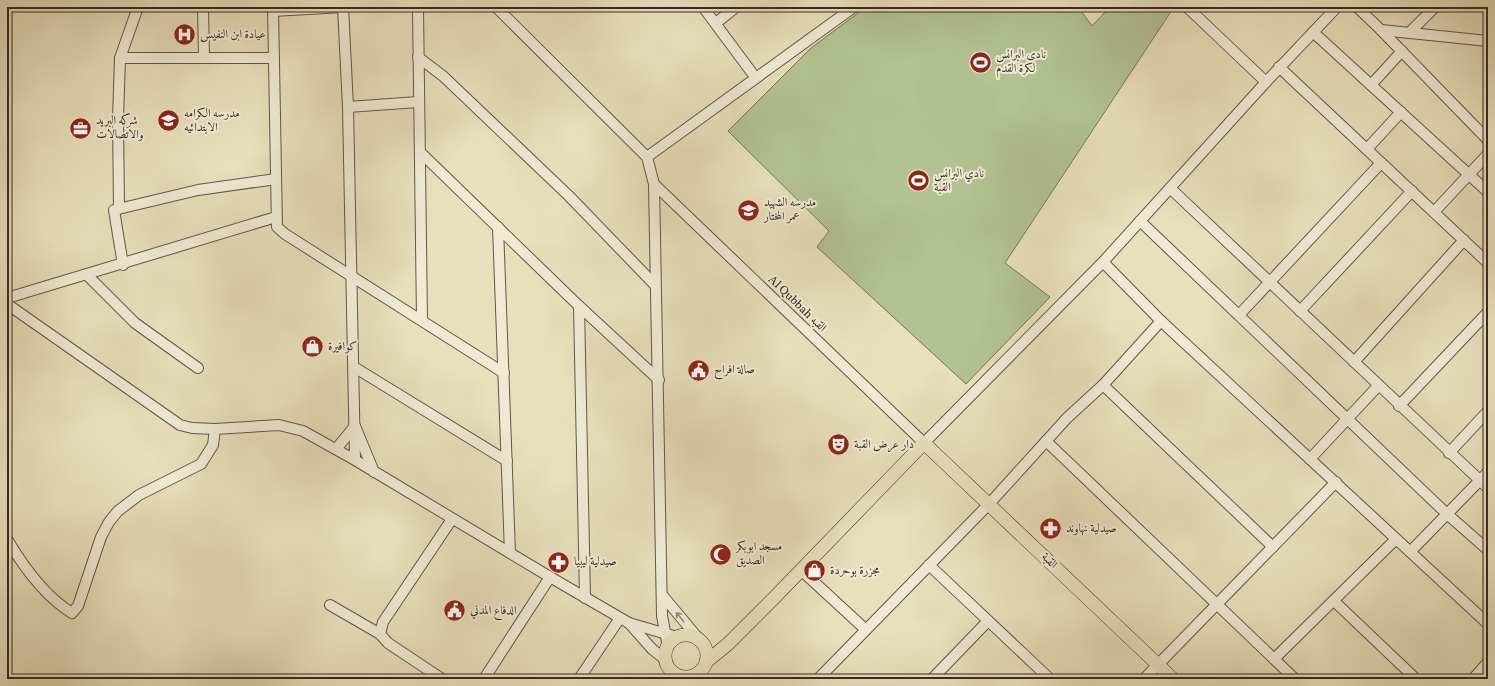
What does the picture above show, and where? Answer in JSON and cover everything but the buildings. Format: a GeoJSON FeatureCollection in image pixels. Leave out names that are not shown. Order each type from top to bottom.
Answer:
{"type":"FeatureCollection","features":[{"type":"Feature","properties":{"kind":"main road","name":"القبة"},"geometry":{"type":"LineString","coordinates":[[924,443],[1173,679]]}},
{"type":"Feature","properties":{"kind":"main road"},"geometry":{"type":"LineString","coordinates":[[667,663],[673,671],[685,676],[699,671],[728,644],[924,443]]}},
{"type":"Feature","properties":{"kind":"main road"},"geometry":{"type":"LineString","coordinates":[[666,679],[668,646],[677,637],[684,635],[698,638],[706,649],[699,671]]}},
{"type":"Feature","properties":{"kind":"street"},"geometry":{"type":"LineString","coordinates":[[119,209],[118,119],[120,58],[138,7]]}},
{"type":"Feature","properties":{"kind":"street"},"geometry":{"type":"LineString","coordinates":[[203,7],[204,58]]}},
{"type":"Feature","properties":{"kind":"street"},"geometry":{"type":"LineString","coordinates":[[355,460],[356,426],[351,274],[348,107],[343,7],[273,9],[277,227],[281,231],[351,274],[504,373]]}},
{"type":"Feature","properties":{"kind":"street"},"geometry":{"type":"LineString","coordinates":[[418,7],[418,102],[422,320]]}},
{"type":"Feature","properties":{"kind":"street"},"geometry":{"type":"LineString","coordinates":[[496,7],[647,157],[654,184],[664,632],[668,646]]}},
{"type":"Feature","properties":{"kind":"street"},"geometry":{"type":"LineString","coordinates":[[703,7],[755,77]]}},
{"type":"Feature","properties":{"kind":"street"},"geometry":{"type":"LineString","coordinates":[[716,23],[736,7]]}},
{"type":"Feature","properties":{"kind":"street"},"geometry":{"type":"LineString","coordinates":[[647,157],[755,77],[854,7]]}},
{"type":"Feature","properties":{"kind":"street"},"geometry":{"type":"LineString","coordinates":[[1187,7],[1266,82]]}},
{"type":"Feature","properties":{"kind":"street"},"geometry":{"type":"LineString","coordinates":[[924,443],[1103,262],[1266,82],[1337,7]]}},
{"type":"Feature","properties":{"kind":"street"},"geometry":{"type":"LineString","coordinates":[[1357,7],[1488,140]]}},
{"type":"Feature","properties":{"kind":"street"},"geometry":{"type":"LineString","coordinates":[[1409,33],[1435,7]]}},
{"type":"Feature","properties":{"kind":"street"},"geometry":{"type":"LineString","coordinates":[[1381,30],[1488,41]]}},
{"type":"Feature","properties":{"kind":"street"},"geometry":{"type":"LineString","coordinates":[[1313,32],[1488,192]]}},
{"type":"Feature","properties":{"kind":"street"},"geometry":{"type":"LineString","coordinates":[[1371,85],[1402,51]]}},
{"type":"Feature","properties":{"kind":"street"},"geometry":{"type":"LineString","coordinates":[[418,57],[443,76],[563,190],[656,285]]}},
{"type":"Feature","properties":{"kind":"street"},"geometry":{"type":"LineString","coordinates":[[120,58],[273,58]]}},
{"type":"Feature","properties":{"kind":"street"},"geometry":{"type":"LineString","coordinates":[[1280,67],[1488,263]]}},
{"type":"Feature","properties":{"kind":"street"},"geometry":{"type":"LineString","coordinates":[[348,107],[418,102]]}},
{"type":"Feature","properties":{"kind":"street"},"geometry":{"type":"LineString","coordinates":[[1367,149],[1401,112]]}},
{"type":"Feature","properties":{"kind":"street"},"geometry":{"type":"LineString","coordinates":[[420,152],[578,306],[659,380]]}},
{"type":"Feature","properties":{"kind":"street"},"geometry":{"type":"LineString","coordinates":[[1434,212],[1488,154]]}},
{"type":"Feature","properties":{"kind":"street"},"geometry":{"type":"LineString","coordinates":[[1239,315],[1381,162]]}},
{"type":"Feature","properties":{"kind":"street"},"geometry":{"type":"LineString","coordinates":[[123,265],[114,210],[198,190],[276,179]]}},
{"type":"Feature","properties":{"kind":"street","name":"Al Qubbah القبه"},"geometry":{"type":"LineString","coordinates":[[654,184],[924,443]]}},
{"type":"Feature","properties":{"kind":"street"},"geometry":{"type":"LineString","coordinates":[[1170,188],[1399,406],[1488,488]]}},
{"type":"Feature","properties":{"kind":"street"},"geometry":{"type":"LineString","coordinates":[[1300,311],[1412,191]]}},
{"type":"Feature","properties":{"kind":"street"},"geometry":{"type":"LineString","coordinates":[[7,298],[123,265],[276,217]]}},
{"type":"Feature","properties":{"kind":"street"},"geometry":{"type":"LineString","coordinates":[[1140,221],[1447,514],[1488,550]]}},
{"type":"Feature","properties":{"kind":"street"},"geometry":{"type":"LineString","coordinates":[[498,227],[510,553]]}},
{"type":"Feature","properties":{"kind":"street"},"geometry":{"type":"LineString","coordinates":[[1354,362],[1464,240]]}},
{"type":"Feature","properties":{"kind":"street"},"geometry":{"type":"LineString","coordinates":[[1103,262],[1161,321],[1488,624]]}},
{"type":"Feature","properties":{"kind":"street"},"geometry":{"type":"LineString","coordinates":[[87,275],[136,323],[198,368]]}},
{"type":"Feature","properties":{"kind":"street"},"geometry":{"type":"LineString","coordinates":[[7,304],[169,419],[192,428],[215,429],[265,425],[291,427],[355,460],[629,623],[677,637]]}},
{"type":"Feature","properties":{"kind":"street"},"geometry":{"type":"LineString","coordinates":[[578,306],[585,598]]}},
{"type":"Feature","properties":{"kind":"street"},"geometry":{"type":"LineString","coordinates":[[1399,406],[1488,312]]}},
{"type":"Feature","properties":{"kind":"street"},"geometry":{"type":"LineString","coordinates":[[818,679],[865,629],[989,504],[1046,441],[1103,385],[1161,321]]}},
{"type":"Feature","properties":{"kind":"street"},"geometry":{"type":"LineString","coordinates":[[354,367],[507,461]]}},
{"type":"Feature","properties":{"kind":"street"},"geometry":{"type":"LineString","coordinates":[[1103,385],[1273,547]]}},
{"type":"Feature","properties":{"kind":"street"},"geometry":{"type":"LineString","coordinates":[[1310,459],[1378,386]]}},
{"type":"Feature","properties":{"kind":"street"},"geometry":{"type":"LineString","coordinates":[[1449,453],[1488,411]]}},
{"type":"Feature","properties":{"kind":"street"},"geometry":{"type":"LineString","coordinates":[[336,449],[356,426]]}},
{"type":"Feature","properties":{"kind":"street"},"geometry":{"type":"LineString","coordinates":[[356,426],[374,472]]}},
{"type":"Feature","properties":{"kind":"street"},"geometry":{"type":"LineString","coordinates":[[7,539],[27,569],[40,585],[72,613],[75,611],[80,600],[102,537],[109,522],[118,511],[139,495],[201,464],[213,445],[215,429]]}},
{"type":"Feature","properties":{"kind":"street"},"geometry":{"type":"LineString","coordinates":[[1046,441],[1295,679]]}},
{"type":"Feature","properties":{"kind":"street"},"geometry":{"type":"LineString","coordinates":[[1410,552],[1488,472]]}},
{"type":"Feature","properties":{"kind":"street"},"geometry":{"type":"LineString","coordinates":[[1144,679],[1336,482]]}},
{"type":"Feature","properties":{"kind":"street"},"geometry":{"type":"LineString","coordinates":[[380,634],[383,622],[452,519]]}},
{"type":"Feature","properties":{"kind":"street"},"geometry":{"type":"LineString","coordinates":[[1274,659],[1396,539]]}},
{"type":"Feature","properties":{"kind":"street"},"geometry":{"type":"LineString","coordinates":[[929,565],[1050,679]]}},
{"type":"Feature","properties":{"kind":"street"},"geometry":{"type":"LineString","coordinates":[[801,570],[865,629]]}},
{"type":"Feature","properties":{"kind":"street"},"geometry":{"type":"LineString","coordinates":[[484,679],[550,577]]}},
{"type":"Feature","properties":{"kind":"street"},"geometry":{"type":"LineString","coordinates":[[663,596],[698,638]]}},
{"type":"Feature","properties":{"kind":"street"},"geometry":{"type":"LineString","coordinates":[[1334,601],[1416,679]]}},
{"type":"Feature","properties":{"kind":"street"},"geometry":{"type":"LineString","coordinates":[[330,605],[380,634],[388,643],[442,679]]}},
{"type":"Feature","properties":{"kind":"street"},"geometry":{"type":"LineString","coordinates":[[579,679],[620,618]]}},
{"type":"Feature","properties":{"kind":"street"},"geometry":{"type":"LineString","coordinates":[[932,679],[988,621]]}},
{"type":"Feature","properties":{"kind":"street"},"geometry":{"type":"LineString","coordinates":[[629,623],[652,650],[667,663]]}},
{"type":"Feature","properties":{"kind":"street"},"geometry":{"type":"LineString","coordinates":[[1473,679],[1488,662]]}},
{"type":"Feature","properties":{"kind":"green space","name":"نادي البرانس القبة"},"geometry":{"type":"Polygon","coordinates":[[[866,7],[1078,7],[1092,26],[1110,7],[1164,7],[1170,13],[1005,263],[1050,297],[966,384],[817,247],[829,231],[728,131],[811,48],[866,7]]]}},
{"type":"Feature","properties":{"kind":"place","name":"عيادة ابن النفيس"},"geometry":{"type":"Point","coordinates":[184,35]}},
{"type":"Feature","properties":{"kind":"place","name":"نادي البرانس لكرة القدم"},"geometry":{"type":"Point","coordinates":[980,62]}},
{"type":"Feature","properties":{"kind":"place","name":"مدرسه الكرامه الابتدائيه"},"geometry":{"type":"Point","coordinates":[169,121]}},
{"type":"Feature","properties":{"kind":"place","name":"شركه البريد والاتصالات"},"geometry":{"type":"Point","coordinates":[80,128]}},
{"type":"Feature","properties":{"kind":"place","name":"نادي البرانس القبة"},"geometry":{"type":"Point","coordinates":[919,181]}},
{"type":"Feature","properties":{"kind":"place","name":"مدرسه الشهيد عمر المختار"},"geometry":{"type":"Point","coordinates":[749,210]}},
{"type":"Feature","properties":{"kind":"place","name":"كوافيرة"},"geometry":{"type":"Point","coordinates":[313,347]}},
{"type":"Feature","properties":{"kind":"place","name":"صالة افراح"},"geometry":{"type":"Point","coordinates":[699,370]}},
{"type":"Feature","properties":{"kind":"place","name":"دار عرض القبة"},"geometry":{"type":"Point","coordinates":[838,445]}},
{"type":"Feature","properties":{"kind":"place","name":"صيدلية نهاوند"},"geometry":{"type":"Point","coordinates":[1050,529]}},
{"type":"Feature","properties":{"kind":"place","name":"مسجد ابوبكر الصديق"},"geometry":{"type":"Point","coordinates":[721,554]}},
{"type":"Feature","properties":{"kind":"place","name":"صيدلية ليبيا"},"geometry":{"type":"Point","coordinates":[559,562]}},
{"type":"Feature","properties":{"kind":"place","name":"مجزرة بوحردة"},"geometry":{"type":"Point","coordinates":[814,571]}},
{"type":"Feature","properties":{"kind":"place","name":"الدفاع المدني"},"geometry":{"type":"Point","coordinates":[455,611]}}]}
